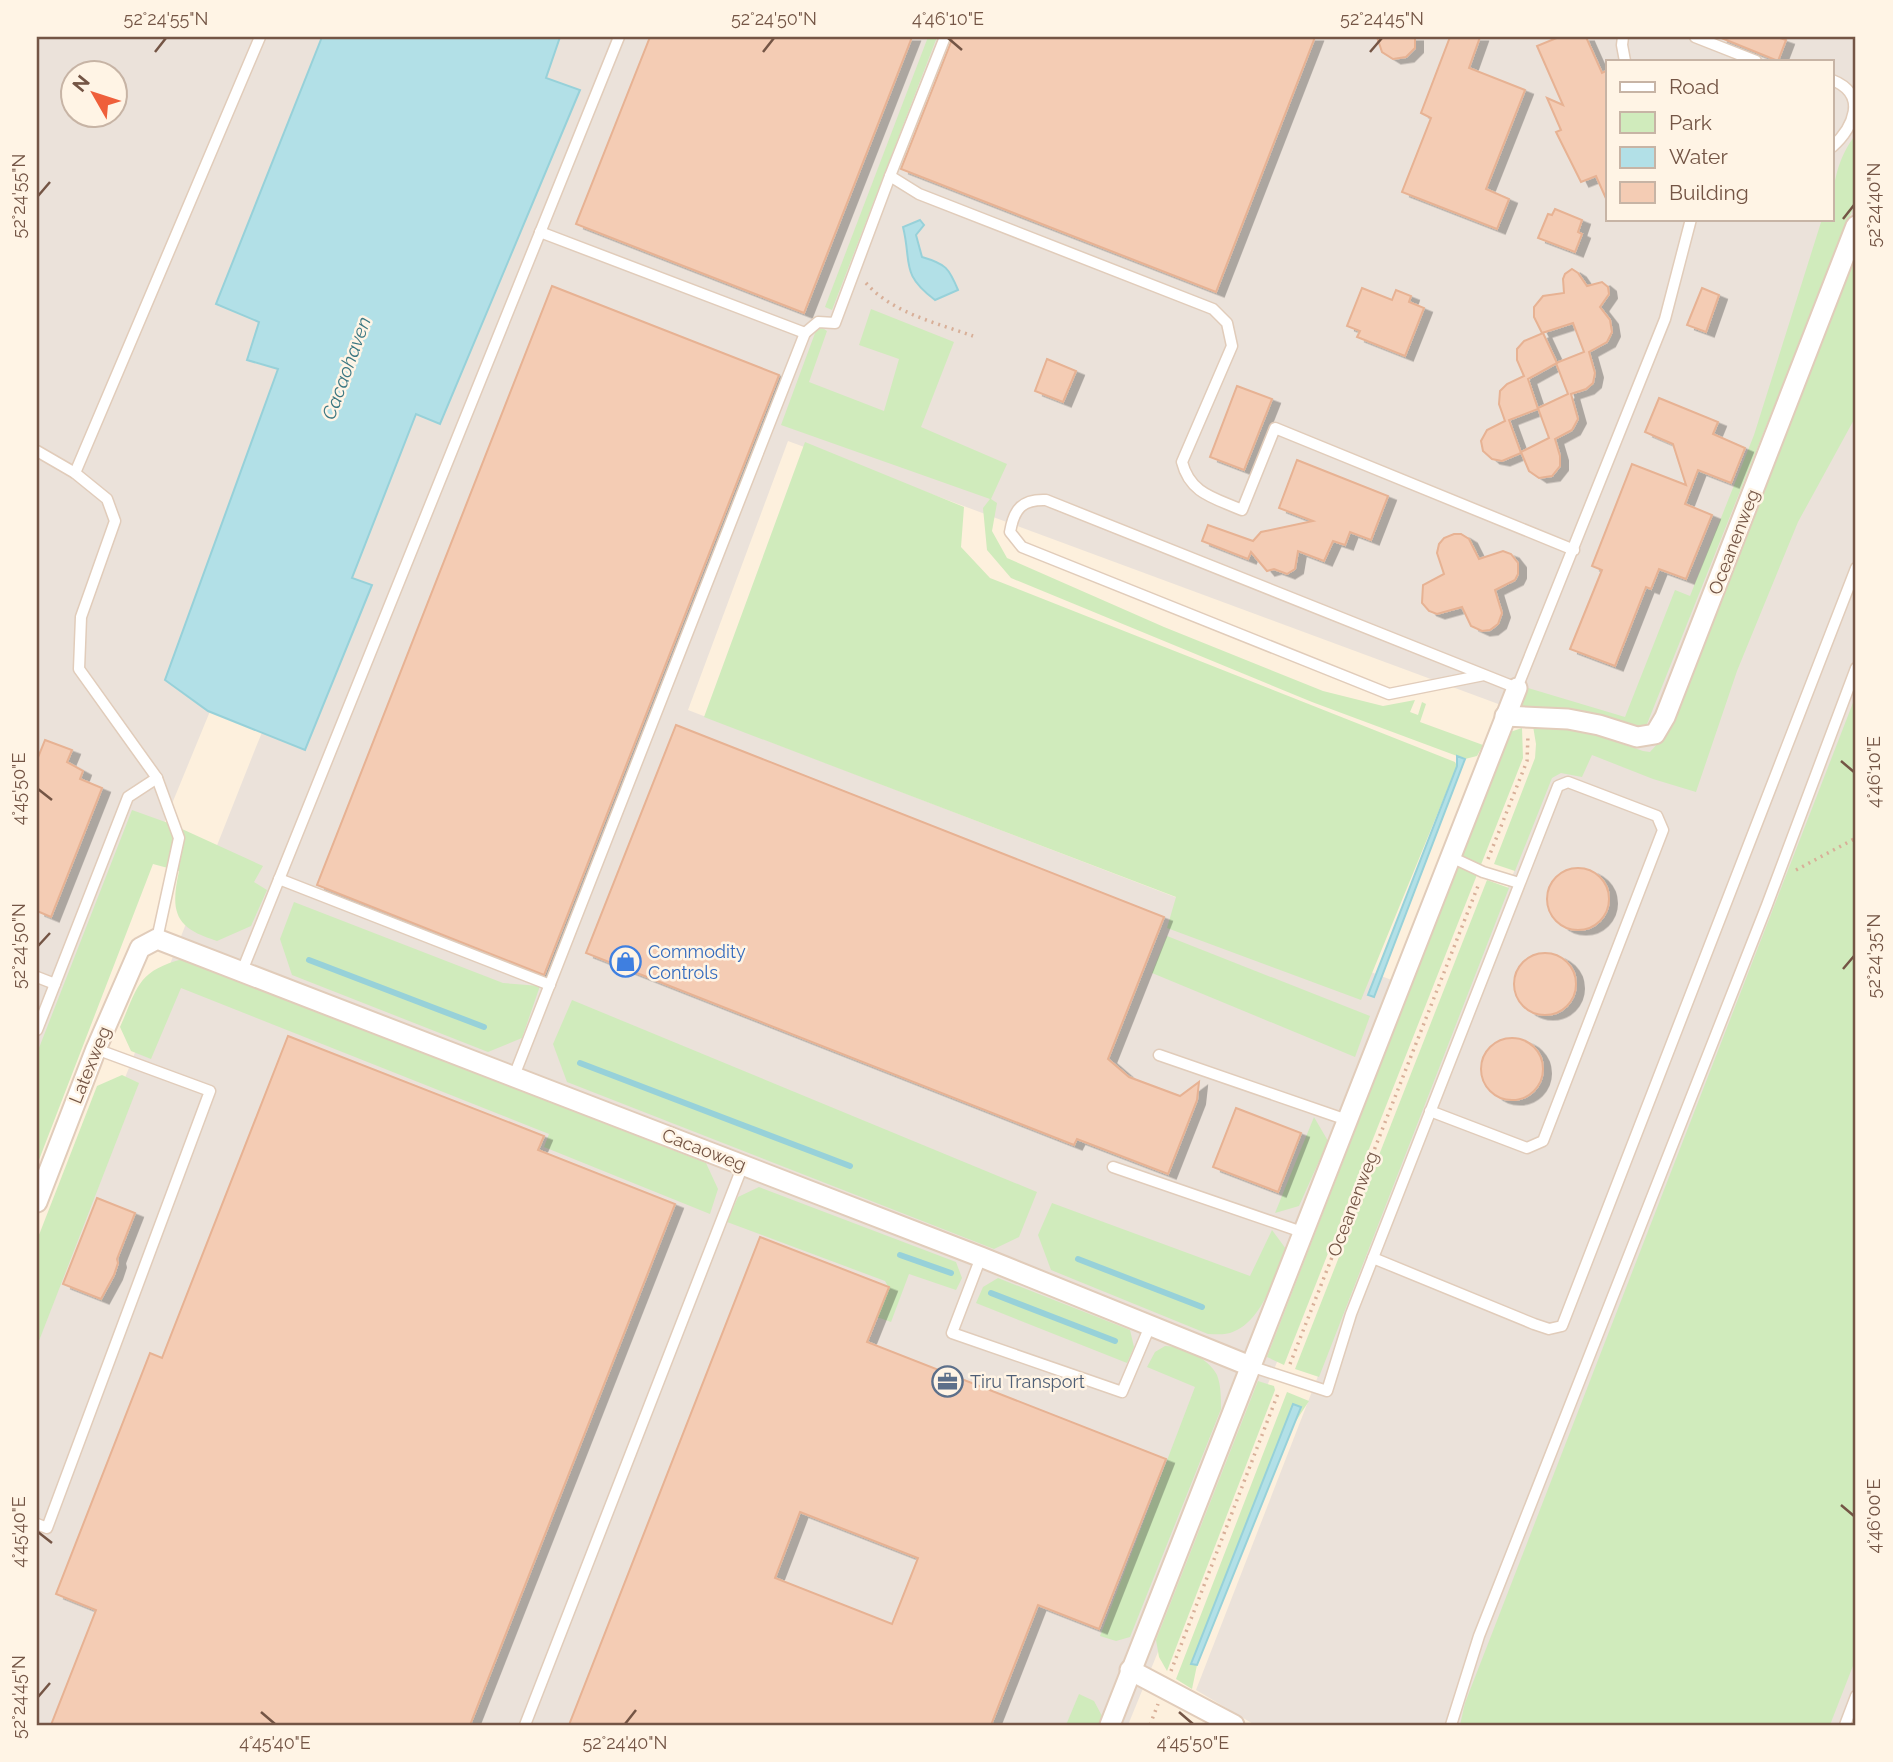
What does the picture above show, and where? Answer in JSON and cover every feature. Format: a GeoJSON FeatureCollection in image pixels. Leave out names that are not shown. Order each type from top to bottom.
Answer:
{"type":"FeatureCollection","features":[{"type":"Feature","properties":{"kind":"street","name":"Oceanenweg"},"geometry":{"type":"LineString","coordinates":[[1505,716],[1568,719],[1637,737],[1655,734],[1665,717],[1856,226]]}},
{"type":"Feature","properties":{"kind":"street","name":"Oceanenweg"},"geometry":{"type":"LineString","coordinates":[[1110,1725],[1517,688]]}},
{"type":"Feature","properties":{"kind":"street","name":"Cacaoweg"},"geometry":{"type":"LineString","coordinates":[[157,939],[981,1257],[1250,1366]]}},
{"type":"Feature","properties":{"kind":"street","name":"Latexweg"},"geometry":{"type":"LineString","coordinates":[[37,1202],[96,1049],[140,948],[157,939]]}},
{"type":"Feature","properties":{"kind":"street"},"geometry":{"type":"LineString","coordinates":[[1130,1671],[1234,1725]]}},
{"type":"Feature","properties":{"kind":"lane"},"geometry":{"type":"LineString","coordinates":[[75,473],[260,37]]}},
{"type":"Feature","properties":{"kind":"lane"},"geometry":{"type":"LineString","coordinates":[[242,971],[619,37]]}},
{"type":"Feature","properties":{"kind":"lane"},"geometry":{"type":"LineString","coordinates":[[514,1076],[806,333],[818,322],[835,323],[945,37]]}},
{"type":"Feature","properties":{"kind":"lane"},"geometry":{"type":"LineString","coordinates":[[1623,37],[1625,60]]}},
{"type":"Feature","properties":{"kind":"lane"},"geometry":{"type":"LineString","coordinates":[[1695,37],[1753,60]]}},
{"type":"Feature","properties":{"kind":"lane"},"geometry":{"type":"LineString","coordinates":[[1834,81],[1850,93],[1854,103],[1853,119],[1845,135],[1834,146]]}},
{"type":"Feature","properties":{"kind":"lane"},"geometry":{"type":"LineString","coordinates":[[890,177],[919,194],[1213,309],[1227,323],[1232,346],[1182,462],[1186,477],[1196,489],[1242,510],[1275,428],[1574,550]]}},
{"type":"Feature","properties":{"kind":"lane"},"geometry":{"type":"LineString","coordinates":[[1484,675],[1389,694],[1022,547],[1010,532],[1012,519],[1019,508],[1030,499],[1046,500],[1517,688],[1665,319],[1691,220]]}},
{"type":"Feature","properties":{"kind":"lane"},"geometry":{"type":"LineString","coordinates":[[540,232],[806,333]]}},
{"type":"Feature","properties":{"kind":"lane"},"geometry":{"type":"LineString","coordinates":[[37,451],[75,473],[107,499],[115,521],[81,617],[79,669],[157,778],[178,838],[157,939]]}},
{"type":"Feature","properties":{"kind":"lane"},"geometry":{"type":"LineString","coordinates":[[1373,1258],[1534,1324],[1549,1329],[1562,1326],[1856,568]]}},
{"type":"Feature","properties":{"kind":"lane"},"geometry":{"type":"LineString","coordinates":[[1451,1725],[1479,1636],[1776,880],[1856,668]]}},
{"type":"Feature","properties":{"kind":"lane"},"geometry":{"type":"LineString","coordinates":[[37,1030],[128,797],[157,778]]}},
{"type":"Feature","properties":{"kind":"lane"},"geometry":{"type":"LineString","coordinates":[[1250,1366],[1327,1391],[1351,1314],[1373,1258],[1430,1111],[1519,883],[1558,786],[1568,782],[1657,816],[1663,830],[1543,1141],[1527,1148],[1430,1111]]}},
{"type":"Feature","properties":{"kind":"lane"},"geometry":{"type":"LineString","coordinates":[[1451,857],[1483,872],[1519,883]]}},
{"type":"Feature","properties":{"kind":"lane"},"geometry":{"type":"LineString","coordinates":[[279,879],[550,985]]}},
{"type":"Feature","properties":{"kind":"lane"},"geometry":{"type":"LineString","coordinates":[[37,977],[55,984]]}},
{"type":"Feature","properties":{"kind":"lane"},"geometry":{"type":"LineString","coordinates":[[37,1524],[47,1528],[210,1091],[96,1049]]}},
{"type":"Feature","properties":{"kind":"lane"},"geometry":{"type":"LineString","coordinates":[[1159,1055],[1347,1120]]}},
{"type":"Feature","properties":{"kind":"lane"},"geometry":{"type":"LineString","coordinates":[[525,1725],[743,1165]]}},
{"type":"Feature","properties":{"kind":"lane"},"geometry":{"type":"LineString","coordinates":[[1113,1167],[1302,1232]]}},
{"type":"Feature","properties":{"kind":"lane"},"geometry":{"type":"LineString","coordinates":[[981,1257],[952,1333],[1122,1392],[1150,1325]]}},
{"type":"Feature","properties":{"kind":"lane"},"geometry":{"type":"LineString","coordinates":[[1845,1725],[1854,1712],[1856,1696]]}},
{"type":"Feature","properties":{"kind":"path"},"geometry":{"type":"LineString","coordinates":[[855,268],[879,298],[973,336]]}},
{"type":"Feature","properties":{"kind":"path","name":"Oceanenweg"},"geometry":{"type":"LineString","coordinates":[[1150,1725],[1527,761],[1527,717]]}},
{"type":"Feature","properties":{"kind":"path"},"geometry":{"type":"LineString","coordinates":[[1776,880],[1856,838]]}},
{"type":"Feature","properties":{"kind":"shaded area"},"geometry":{"type":"Polygon","coordinates":[[[37,37],[336,37],[302,370],[213,704],[37,1132],[37,37]]]}},
{"type":"Feature","properties":{"kind":"shaded area"},"geometry":{"type":"Polygon","coordinates":[[[549,37],[1856,37],[1856,249],[1658,763],[788,441],[688,710],[1428,994],[1128,1725],[37,1725],[37,1300],[256,747],[549,37]]]}},
{"type":"Feature","properties":{"kind":"shaded area"},"geometry":{"type":"Polygon","coordinates":[[[1856,304],[1856,1725],[1255,1725],[1196,1690],[1564,743],[1661,772],[1856,304]]]}},
{"type":"Feature","properties":{"kind":"green space"},"geometry":{"type":"Polygon","coordinates":[[[928,37],[937,37],[832,310],[825,307],[928,37]]]}},
{"type":"Feature","properties":{"kind":"green space"},"geometry":{"type":"Polygon","coordinates":[[[1856,134],[1856,201],[1643,734],[1594,717],[1521,706],[1528,688],[1625,717],[1675,590],[1690,596],[1754,435],[1822,220],[1834,220],[1834,185],[1849,144],[1856,134]]]}},
{"type":"Feature","properties":{"kind":"green space"},"geometry":{"type":"Polygon","coordinates":[[[1856,236],[1856,416],[1798,522],[1737,671],[1696,792],[1653,779],[1592,755],[1582,777],[1561,773],[1552,778],[1515,871],[1494,864],[1535,758],[1533,726],[1573,727],[1650,752],[1659,742],[1856,236]]]}},
{"type":"Feature","properties":{"kind":"green space"},"geometry":{"type":"Polygon","coordinates":[[[871,309],[954,342],[921,427],[1007,464],[991,499],[997,503],[992,531],[1007,558],[1164,627],[1323,691],[1383,706],[1415,700],[1410,712],[1418,715],[1422,702],[1426,704],[1420,722],[1483,745],[1477,756],[1465,759],[1312,702],[1011,578],[987,550],[983,508],[990,499],[781,425],[818,325],[827,331],[809,382],[884,411],[899,359],[859,345],[871,309]]]}},
{"type":"Feature","properties":{"kind":"green space"},"geometry":{"type":"Polygon","coordinates":[[[805,442],[964,507],[961,547],[990,578],[1455,762],[1457,766],[1361,1000],[1167,928],[1176,897],[704,717],[805,442]]]}},
{"type":"Feature","properties":{"kind":"green space"},"geometry":{"type":"Polygon","coordinates":[[[1856,695],[1856,1658],[1830,1725],[1460,1725],[1465,1703],[1856,695]]]}},
{"type":"Feature","properties":{"kind":"green space"},"geometry":{"type":"Polygon","coordinates":[[[1522,728],[1523,758],[1284,1365],[1267,1357],[1510,732],[1522,728]]]}},
{"type":"Feature","properties":{"kind":"green space"},"geometry":{"type":"Polygon","coordinates":[[[132,810],[171,824],[263,866],[254,882],[267,890],[251,926],[217,941],[192,930],[179,917],[175,898],[179,871],[153,864],[37,1165],[37,1053],[132,810]]]}},
{"type":"Feature","properties":{"kind":"green space"},"geometry":{"type":"Polygon","coordinates":[[[1487,880],[1509,888],[1319,1377],[1295,1369],[1487,880]]]}},
{"type":"Feature","properties":{"kind":"green space"},"geometry":{"type":"Polygon","coordinates":[[[294,902],[503,983],[540,986],[522,1038],[488,1052],[292,975],[280,939],[294,902]]]}},
{"type":"Feature","properties":{"kind":"green space"},"geometry":{"type":"Polygon","coordinates":[[[1167,936],[1370,1016],[1355,1057],[1152,973],[1167,936]]]}},
{"type":"Feature","properties":{"kind":"green space"},"geometry":{"type":"Polygon","coordinates":[[[183,959],[706,1163],[718,1189],[710,1214],[544,1147],[549,1134],[181,988],[151,1059],[131,1051],[120,1027],[141,982],[156,969],[183,959]]]}},
{"type":"Feature","properties":{"kind":"green space"},"geometry":{"type":"Polygon","coordinates":[[[572,1000],[1037,1192],[1019,1237],[994,1249],[567,1082],[553,1044],[572,1000]]]}},
{"type":"Feature","properties":{"kind":"green space"},"geometry":{"type":"Polygon","coordinates":[[[122,1075],[139,1083],[37,1346],[37,1240],[97,1086],[122,1075]]]}},
{"type":"Feature","properties":{"kind":"green space"},"geometry":{"type":"Polygon","coordinates":[[[1314,1117],[1328,1141],[1299,1206],[1275,1213],[1314,1117]]]}},
{"type":"Feature","properties":{"kind":"green space"},"geometry":{"type":"Polygon","coordinates":[[[759,1187],[956,1262],[962,1278],[956,1290],[909,1274],[891,1322],[877,1317],[889,1288],[885,1281],[727,1222],[738,1197],[759,1187]]]}},
{"type":"Feature","properties":{"kind":"green space"},"geometry":{"type":"Polygon","coordinates":[[[1052,1203],[1250,1276],[1272,1230],[1286,1249],[1266,1298],[1251,1319],[1230,1333],[1208,1334],[1051,1270],[1038,1235],[1052,1203]]]}},
{"type":"Feature","properties":{"kind":"green space"},"geometry":{"type":"Polygon","coordinates":[[[998,1278],[1130,1330],[1134,1347],[1127,1363],[976,1303],[983,1287],[998,1278]]]}},
{"type":"Feature","properties":{"kind":"green space"},"geometry":{"type":"Polygon","coordinates":[[[1165,1346],[1179,1348],[1208,1363],[1217,1375],[1221,1409],[1130,1637],[1116,1641],[1100,1636],[1195,1387],[1147,1367],[1155,1352],[1165,1346]]]}},
{"type":"Feature","properties":{"kind":"green space"},"geometry":{"type":"Polygon","coordinates":[[[1258,1381],[1274,1386],[1275,1390],[1167,1671],[1159,1657],[1156,1640],[1258,1381]]]}},
{"type":"Feature","properties":{"kind":"green space"},"geometry":{"type":"Polygon","coordinates":[[[1287,1392],[1309,1401],[1294,1424],[1301,1408],[1293,1404],[1192,1663],[1197,1665],[1192,1689],[1176,1679],[1287,1392]]]}},
{"type":"Feature","properties":{"kind":"green space"},"geometry":{"type":"Polygon","coordinates":[[[1079,1694],[1094,1701],[1102,1716],[1099,1725],[1066,1725],[1079,1694]]]}},
{"type":"Feature","properties":{"kind":"water","name":"Cacaohaven"},"geometry":{"type":"Polygon","coordinates":[[[322,37],[560,37],[546,78],[580,90],[440,424],[416,414],[352,578],[372,585],[305,750],[208,711],[165,680],[278,369],[247,360],[259,322],[216,304],[322,37]]]}},
{"type":"Feature","properties":{"kind":"water"},"geometry":{"type":"Polygon","coordinates":[[[920,220],[924,225],[916,235],[922,257],[946,268],[958,290],[935,300],[917,283],[909,267],[903,227],[920,220]]]}},
{"type":"Feature","properties":{"kind":"water"},"geometry":{"type":"Polygon","coordinates":[[[1457,756],[1465,759],[1374,997],[1368,995],[1457,766],[1457,756]]]}},
{"type":"Feature","properties":{"kind":"water"},"geometry":{"type":"Polygon","coordinates":[[[1293,1404],[1301,1407],[1197,1665],[1191,1664],[1293,1404]]]}},
{"type":"Feature","properties":{"kind":"building"},"geometry":{"type":"Polygon","coordinates":[[[650,37],[912,37],[804,313],[576,224],[650,37]]]}},
{"type":"Feature","properties":{"kind":"building"},"geometry":{"type":"Polygon","coordinates":[[[953,37],[1315,37],[1216,292],[901,169],[953,37]]]}},
{"type":"Feature","properties":{"kind":"building"},"geometry":{"type":"Polygon","coordinates":[[[1377,37],[1415,37],[1415,48],[1406,57],[1393,59],[1382,52],[1377,37]]]}},
{"type":"Feature","properties":{"kind":"building"},"geometry":{"type":"Polygon","coordinates":[[[1450,37],[1480,37],[1469,68],[1525,90],[1486,189],[1509,199],[1497,229],[1402,192],[1431,118],[1421,113],[1450,37]]]}},
{"type":"Feature","properties":{"kind":"building"},"geometry":{"type":"Polygon","coordinates":[[[1559,37],[1586,37],[1602,73],[1606,71],[1606,198],[1596,176],[1581,182],[1556,132],[1561,130],[1547,98],[1563,105],[1537,46],[1559,37]]]}},
{"type":"Feature","properties":{"kind":"building"},"geometry":{"type":"Polygon","coordinates":[[[1719,37],[1777,37],[1786,40],[1778,60],[1719,37]]]}},
{"type":"Feature","properties":{"kind":"building"},"geometry":{"type":"Polygon","coordinates":[[[1555,209],[1582,220],[1578,232],[1582,234],[1575,252],[1538,238],[1548,214],[1552,215],[1555,209]]]}},
{"type":"Feature","properties":{"kind":"building"},"geometry":{"type":"Polygon","coordinates":[[[1572,269],[1587,286],[1602,282],[1608,287],[1609,294],[1600,307],[1610,320],[1612,332],[1607,342],[1589,352],[1595,373],[1593,383],[1586,389],[1571,394],[1578,419],[1572,430],[1555,439],[1560,466],[1552,476],[1539,478],[1529,471],[1521,452],[1549,438],[1538,408],[1568,394],[1556,363],[1584,352],[1573,323],[1542,333],[1534,317],[1534,307],[1543,296],[1564,293],[1563,279],[1572,269]]]}},
{"type":"Feature","properties":{"kind":"building"},"geometry":{"type":"Polygon","coordinates":[[[552,286],[779,375],[544,975],[317,885],[552,286]]]}},
{"type":"Feature","properties":{"kind":"building"},"geometry":{"type":"Polygon","coordinates":[[[1362,288],[1392,300],[1396,290],[1411,296],[1409,302],[1424,308],[1405,356],[1357,337],[1360,331],[1347,326],[1362,288]]]}},
{"type":"Feature","properties":{"kind":"building"},"geometry":{"type":"Polygon","coordinates":[[[1702,288],[1719,295],[1706,332],[1687,325],[1702,288]]]}},
{"type":"Feature","properties":{"kind":"building"},"geometry":{"type":"Polygon","coordinates":[[[1543,333],[1557,363],[1528,379],[1538,409],[1509,420],[1521,453],[1502,461],[1492,459],[1483,451],[1481,441],[1487,430],[1505,421],[1499,404],[1500,391],[1507,384],[1524,376],[1517,360],[1517,349],[1524,341],[1543,333]]]}},
{"type":"Feature","properties":{"kind":"building"},"geometry":{"type":"Polygon","coordinates":[[[1047,359],[1076,371],[1063,402],[1035,391],[1047,359]]]}},
{"type":"Feature","properties":{"kind":"building"},"geometry":{"type":"Polygon","coordinates":[[[1237,386],[1272,399],[1244,470],[1210,457],[1237,386]]]}},
{"type":"Feature","properties":{"kind":"building"},"geometry":{"type":"Polygon","coordinates":[[[1659,398],[1718,422],[1713,434],[1745,448],[1731,483],[1698,470],[1685,504],[1712,515],[1686,579],[1659,569],[1651,589],[1646,587],[1615,666],[1570,649],[1602,570],[1592,566],[1632,464],[1686,485],[1673,444],[1645,432],[1659,398]]]}},
{"type":"Feature","properties":{"kind":"building"},"geometry":{"type":"Polygon","coordinates":[[[1297,460],[1388,496],[1371,540],[1350,532],[1345,545],[1333,541],[1324,561],[1298,551],[1295,569],[1287,574],[1274,569],[1267,571],[1251,552],[1248,559],[1202,541],[1208,525],[1253,541],[1261,532],[1313,521],[1279,508],[1297,460]]]}},
{"type":"Feature","properties":{"kind":"building"},"geometry":{"type":"Polygon","coordinates":[[[1461,534],[1469,539],[1479,559],[1503,551],[1511,554],[1518,563],[1515,580],[1495,590],[1502,613],[1498,624],[1490,630],[1482,631],[1471,626],[1462,607],[1437,614],[1429,611],[1422,603],[1423,585],[1444,574],[1437,553],[1439,544],[1444,538],[1461,534]]]}},
{"type":"Feature","properties":{"kind":"building"},"geometry":{"type":"Polygon","coordinates":[[[676,725],[1164,917],[1108,1059],[1129,1077],[1180,1096],[1199,1082],[1197,1100],[1168,1174],[1077,1139],[1074,1145],[586,953],[676,725]]]}},
{"type":"Feature","properties":{"kind":"building"},"geometry":{"type":"Polygon","coordinates":[[[45,740],[72,750],[67,762],[83,771],[80,779],[102,788],[51,917],[37,911],[37,760],[45,740]]]}},
{"type":"Feature","properties":{"kind":"building"},"geometry":{"type":"Polygon","coordinates":[[[1578,868],[1600,877],[1609,899],[1600,921],[1578,930],[1556,921],[1547,899],[1556,877],[1578,868]]]}},
{"type":"Feature","properties":{"kind":"building"},"geometry":{"type":"Polygon","coordinates":[[[1545,953],[1567,962],[1576,984],[1567,1006],[1545,1015],[1523,1006],[1514,984],[1523,962],[1545,953]]]}},
{"type":"Feature","properties":{"kind":"building"},"geometry":{"type":"Polygon","coordinates":[[[288,1036],[544,1136],[538,1150],[675,1204],[470,1725],[51,1725],[96,1610],[56,1594],[150,1353],[162,1358],[288,1036]]]}},
{"type":"Feature","properties":{"kind":"building"},"geometry":{"type":"Polygon","coordinates":[[[1512,1038],[1534,1047],[1543,1069],[1534,1091],[1512,1100],[1490,1091],[1481,1069],[1490,1047],[1512,1038]]]}},
{"type":"Feature","properties":{"kind":"building"},"geometry":{"type":"Polygon","coordinates":[[[1236,1108],[1301,1133],[1278,1192],[1213,1167],[1236,1108]]]}},
{"type":"Feature","properties":{"kind":"building"},"geometry":{"type":"Polygon","coordinates":[[[97,1198],[135,1213],[117,1259],[114,1275],[101,1299],[63,1284],[97,1198]]]}},
{"type":"Feature","properties":{"kind":"building"},"geometry":{"type":"Polygon","coordinates":[[[760,1237],[889,1287],[867,1342],[1166,1459],[1099,1629],[1038,1605],[991,1725],[569,1725],[760,1237]],[[800,1512],[775,1578],[892,1624],[918,1558],[800,1512]]]}},
{"type":"Feature","properties":{"kind":"waterway"},"geometry":{"type":"LineString","coordinates":[[309,960],[484,1027]]}},
{"type":"Feature","properties":{"kind":"waterway"},"geometry":{"type":"LineString","coordinates":[[580,1063],[850,1166]]}},
{"type":"Feature","properties":{"kind":"waterway"},"geometry":{"type":"LineString","coordinates":[[900,1255],[951,1273]]}},
{"type":"Feature","properties":{"kind":"waterway"},"geometry":{"type":"LineString","coordinates":[[1078,1259],[1202,1307]]}},
{"type":"Feature","properties":{"kind":"waterway"},"geometry":{"type":"LineString","coordinates":[[991,1293],[1115,1341]]}},
{"type":"Feature","properties":{"kind":"place","name":"Commodity Controls"},"geometry":{"type":"Point","coordinates":[625,962]}},
{"type":"Feature","properties":{"kind":"place","name":"Tiru Transport"},"geometry":{"type":"Point","coordinates":[947,1382]}}]}
